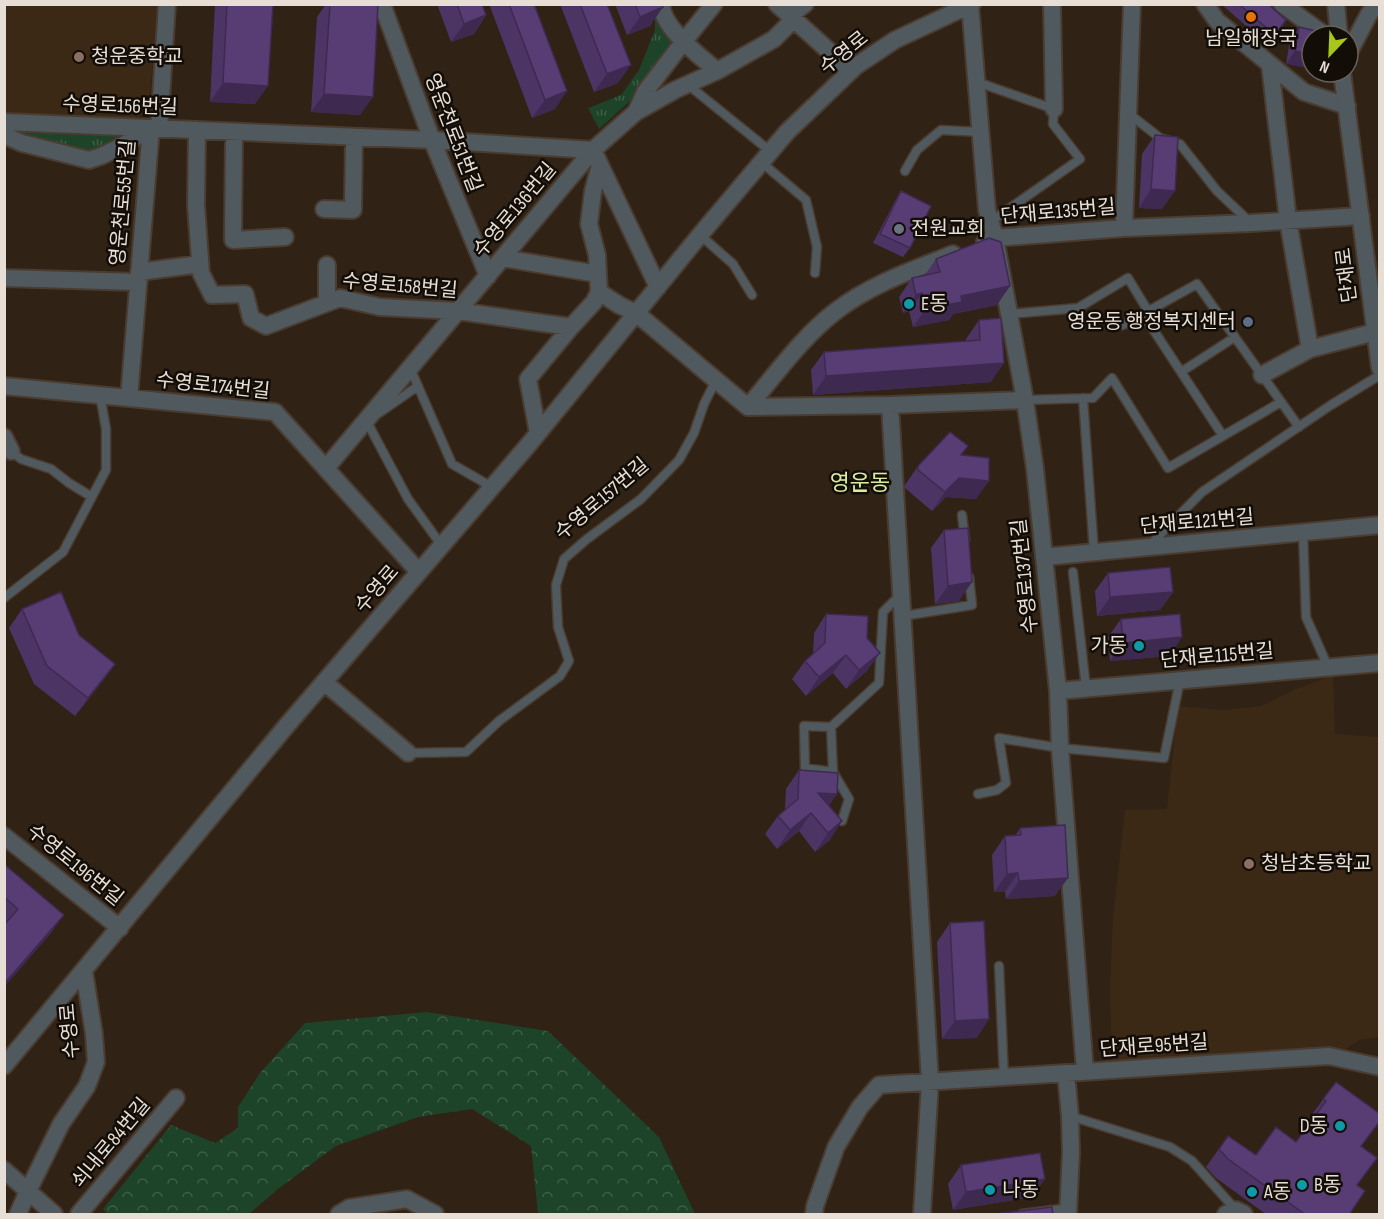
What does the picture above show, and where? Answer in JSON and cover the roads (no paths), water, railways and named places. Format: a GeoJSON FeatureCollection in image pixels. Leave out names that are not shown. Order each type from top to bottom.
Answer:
{"type":"FeatureCollection","features":[{"type":"Feature","properties":{"kind":"street","name":"영운천로55번길"},"geometry":{"type":"LineString","coordinates":[[129,398],[138,277],[167,4]]}},
{"type":"Feature","properties":{"kind":"street","name":"영운천로51번길"},"geometry":{"type":"LineString","coordinates":[[382,4],[432,140],[488,276]]}},
{"type":"Feature","properties":{"kind":"street"},"geometry":{"type":"LineString","coordinates":[[661,4],[662,13],[678,35],[717,70]]}},
{"type":"Feature","properties":{"kind":"street","name":"수영로136번길"},"geometry":{"type":"LineString","coordinates":[[636,112],[645,92],[714,4]]}},
{"type":"Feature","properties":{"kind":"street","name":"수영로136번길"},"geometry":{"type":"LineString","coordinates":[[326,468],[593,150],[636,112],[774,39],[787,13],[806,4]]}},
{"type":"Feature","properties":{"kind":"street"},"geometry":{"type":"LineString","coordinates":[[1052,4],[1054,109]]}},
{"type":"Feature","properties":{"kind":"street"},"geometry":{"type":"LineString","coordinates":[[1124,228],[1132,4]]}},
{"type":"Feature","properties":{"kind":"street"},"geometry":{"type":"LineString","coordinates":[[1205,4],[1217,21],[1304,92],[1347,106]]}},
{"type":"Feature","properties":{"kind":"street"},"geometry":{"type":"LineString","coordinates":[[1281,4],[1309,24]]}},
{"type":"Feature","properties":{"kind":"street"},"geometry":{"type":"LineString","coordinates":[[1336,4],[1338,24]]}},
{"type":"Feature","properties":{"kind":"street"},"geometry":{"type":"LineString","coordinates":[[1360,31],[1377,4]]}},
{"type":"Feature","properties":{"kind":"street","name":"수영로"},"geometry":{"type":"LineString","coordinates":[[4,1066],[288,724],[538,433],[786,132],[856,66],[896,40],[971,5]]}},
{"type":"Feature","properties":{"kind":"street","name":"수영로137번길"},"geometry":{"type":"LineString","coordinates":[[971,5],[987,210],[1025,400],[1035,469],[1059,691],[1060,748],[1085,1072]]}},
{"type":"Feature","properties":{"kind":"street"},"geometry":{"type":"LineString","coordinates":[[787,13],[851,71]]}},
{"type":"Feature","properties":{"kind":"street"},"geometry":{"type":"LineString","coordinates":[[1270,65],[1288,220],[1310,349]]}},
{"type":"Feature","properties":{"kind":"street","name":"단재로"},"geometry":{"type":"LineString","coordinates":[[1344,84],[1380,368]]}},
{"type":"Feature","properties":{"kind":"street","name":"수영로156번길"},"geometry":{"type":"LineString","coordinates":[[4,122],[432,140],[593,150]]}},
{"type":"Feature","properties":{"kind":"street"},"geometry":{"type":"LineString","coordinates":[[4,135],[22,143],[89,160],[118,148],[155,128]]}},
{"type":"Feature","properties":{"kind":"street"},"geometry":{"type":"LineString","coordinates":[[138,277],[200,264],[196,205],[197,130]]}},
{"type":"Feature","properties":{"kind":"street"},"geometry":{"type":"LineString","coordinates":[[234,132],[233,240],[285,237]]}},
{"type":"Feature","properties":{"kind":"street"},"geometry":{"type":"LineString","coordinates":[[324,209],[352,210],[354,137]]}},
{"type":"Feature","properties":{"kind":"street"},"geometry":{"type":"LineString","coordinates":[[593,150],[658,287]]}},
{"type":"Feature","properties":{"kind":"street"},"geometry":{"type":"LineString","coordinates":[[538,433],[528,379],[594,302],[599,292],[597,255],[589,224],[593,191],[600,165]]}},
{"type":"Feature","properties":{"kind":"street","name":"단재로135번길"},"geometry":{"type":"LineString","coordinates":[[748,407],[802,343],[836,311],[884,282],[968,248],[992,230],[1124,228],[1361,216]]}},
{"type":"Feature","properties":{"kind":"street"},"geometry":{"type":"LineString","coordinates":[[503,258],[598,274]]}},
{"type":"Feature","properties":{"kind":"street","name":"수영로158번길"},"geometry":{"type":"LineString","coordinates":[[200,264],[201,273],[212,295],[245,294],[251,318],[266,326],[340,298],[380,307],[458,311],[571,327]]}},
{"type":"Feature","properties":{"kind":"street"},"geometry":{"type":"LineString","coordinates":[[327,265],[327,302]]}},
{"type":"Feature","properties":{"kind":"street","name":"영운천로55번길"},"geometry":{"type":"LineString","coordinates":[[4,278],[138,277]]}},
{"type":"Feature","properties":{"kind":"street"},"geometry":{"type":"LineString","coordinates":[[599,292],[636,313],[748,407],[1025,400]]}},
{"type":"Feature","properties":{"kind":"street"},"geometry":{"type":"LineString","coordinates":[[1262,375],[1310,349],[1375,332]]}},
{"type":"Feature","properties":{"kind":"street","name":"수영로174번길"},"geometry":{"type":"LineString","coordinates":[[4,386],[275,412],[419,572]]}},
{"type":"Feature","properties":{"kind":"street"},"geometry":{"type":"LineString","coordinates":[[890,405],[930,1082],[922,1215]]}},
{"type":"Feature","properties":{"kind":"street","name":"단재로121번길"},"geometry":{"type":"LineString","coordinates":[[1044,557],[1380,525]]}},
{"type":"Feature","properties":{"kind":"street","name":"단재로115번길"},"geometry":{"type":"LineString","coordinates":[[1059,691],[1380,663]]}},
{"type":"Feature","properties":{"kind":"street"},"geometry":{"type":"LineString","coordinates":[[324,682],[408,753]]}},
{"type":"Feature","properties":{"kind":"street","name":"수영로196번길"},"geometry":{"type":"LineString","coordinates":[[4,836],[120,928]]}},
{"type":"Feature","properties":{"kind":"street","name":"수영로"},"geometry":{"type":"LineString","coordinates":[[18,1215],[61,1124],[87,1086],[96,1062],[84,971]]}},
{"type":"Feature","properties":{"kind":"street","name":"단재로95번길"},"geometry":{"type":"LineString","coordinates":[[814,1215],[815,1206],[836,1147],[860,1107],[879,1085],[1329,1056],[1380,1067]]}},
{"type":"Feature","properties":{"kind":"street"},"geometry":{"type":"LineString","coordinates":[[1066,1073],[1071,1152],[1069,1211]]}},
{"type":"Feature","properties":{"kind":"street","name":"쇠내로84번길"},"geometry":{"type":"LineString","coordinates":[[79,1215],[176,1098]]}},
{"type":"Feature","properties":{"kind":"street"},"geometry":{"type":"LineString","coordinates":[[4,1170],[54,1215]]}},
{"type":"Feature","properties":{"kind":"street"},"geometry":{"type":"LineString","coordinates":[[339,1215],[349,1208],[407,1199],[435,1215]]}},
{"type":"Feature","properties":{"kind":"lane"},"geometry":{"type":"LineString","coordinates":[[977,82],[1054,109],[1053,124],[1080,159],[992,230]]}},
{"type":"Feature","properties":{"kind":"lane"},"geometry":{"type":"LineString","coordinates":[[687,84],[766,156],[806,200],[817,247],[815,273]]}},
{"type":"Feature","properties":{"kind":"lane"},"geometry":{"type":"LineString","coordinates":[[1128,113],[1160,138],[1180,144],[1217,191],[1251,223]]}},
{"type":"Feature","properties":{"kind":"lane"},"geometry":{"type":"LineString","coordinates":[[905,171],[917,150],[941,130],[981,132]]}},
{"type":"Feature","properties":{"kind":"lane"},"geometry":{"type":"LineString","coordinates":[[700,235],[733,264],[752,295]]}},
{"type":"Feature","properties":{"kind":"lane"},"geometry":{"type":"LineString","coordinates":[[1009,314],[1078,308],[1128,278],[1145,313],[1223,436]]}},
{"type":"Feature","properties":{"kind":"lane"},"geometry":{"type":"LineString","coordinates":[[1124,325],[1197,284],[1299,427]]}},
{"type":"Feature","properties":{"kind":"lane"},"geometry":{"type":"LineString","coordinates":[[1181,372],[1235,337]]}},
{"type":"Feature","properties":{"kind":"lane"},"geometry":{"type":"LineString","coordinates":[[410,368],[452,464],[492,487]]}},
{"type":"Feature","properties":{"kind":"lane"},"geometry":{"type":"LineString","coordinates":[[1147,548],[1202,492],[1331,405],[1380,375]]}},
{"type":"Feature","properties":{"kind":"lane"},"geometry":{"type":"LineString","coordinates":[[1025,400],[1092,398],[1112,378],[1168,468],[1281,402]]}},
{"type":"Feature","properties":{"kind":"lane","name":"수영로157번길"},"geometry":{"type":"LineString","coordinates":[[408,753],[466,752],[499,721],[560,676],[569,661],[558,627],[556,585],[564,559],[641,499],[679,460],[694,433],[704,404],[716,380]]}},
{"type":"Feature","properties":{"kind":"lane"},"geometry":{"type":"LineString","coordinates":[[418,386],[381,412],[368,418],[408,498],[442,546]]}},
{"type":"Feature","properties":{"kind":"lane"},"geometry":{"type":"LineString","coordinates":[[4,598],[63,552],[106,470],[106,429],[100,395]]}},
{"type":"Feature","properties":{"kind":"lane"},"geometry":{"type":"LineString","coordinates":[[1083,398],[1094,552]]}},
{"type":"Feature","properties":{"kind":"lane"},"geometry":{"type":"LineString","coordinates":[[8,444],[21,459],[51,469],[92,497]]}},
{"type":"Feature","properties":{"kind":"lane"},"geometry":{"type":"LineString","coordinates":[[962,515],[966,549]]}},
{"type":"Feature","properties":{"kind":"lane"},"geometry":{"type":"LineString","coordinates":[[1303,532],[1306,617],[1328,667]]}},
{"type":"Feature","properties":{"kind":"lane"},"geometry":{"type":"LineString","coordinates":[[903,616],[972,605],[968,571]]}},
{"type":"Feature","properties":{"kind":"lane"},"geometry":{"type":"LineString","coordinates":[[1073,572],[1086,688]]}},
{"type":"Feature","properties":{"kind":"lane"},"geometry":{"type":"LineString","coordinates":[[833,772],[805,768],[804,726],[831,728],[879,683],[883,612],[901,593]]}},
{"type":"Feature","properties":{"kind":"lane"},"geometry":{"type":"LineString","coordinates":[[978,794],[997,790],[1006,783],[999,738],[1060,748],[1164,758],[1180,680]]}},
{"type":"Feature","properties":{"kind":"lane"},"geometry":{"type":"LineString","coordinates":[[831,728],[833,772],[849,799],[842,821]]}},
{"type":"Feature","properties":{"kind":"lane"},"geometry":{"type":"LineString","coordinates":[[999,966],[1004,1077]]}},
{"type":"Feature","properties":{"kind":"lane"},"geometry":{"type":"LineString","coordinates":[[1070,1116],[1170,1147],[1192,1161],[1235,1213]]}},
{"type":"Feature","properties":{"kind":"lane"},"geometry":{"type":"LineString","coordinates":[[1022,1215],[1069,1211]]}},
{"type":"Feature","properties":{"kind":"place","name":"남일해장국"},"geometry":{"type":"Point","coordinates":[1251,17]}},
{"type":"Feature","properties":{"kind":"place","name":"청운중학교"},"geometry":{"type":"Point","coordinates":[79,57]}},
{"type":"Feature","properties":{"kind":"place","name":"전원교회"},"geometry":{"type":"Point","coordinates":[899,229]}},
{"type":"Feature","properties":{"kind":"place","name":"E동"},"geometry":{"type":"Point","coordinates":[909,304]}},
{"type":"Feature","properties":{"kind":"place","name":"영운동 행정복지센터"},"geometry":{"type":"Point","coordinates":[1248,322]}},
{"type":"Feature","properties":{"kind":"place","name":"가동"},"geometry":{"type":"Point","coordinates":[1139,646]}},
{"type":"Feature","properties":{"kind":"place","name":"청남초등학교"},"geometry":{"type":"Point","coordinates":[1249,864]}},
{"type":"Feature","properties":{"kind":"place","name":"D동"},"geometry":{"type":"Point","coordinates":[1340,1126]}},
{"type":"Feature","properties":{"kind":"place","name":"B동"},"geometry":{"type":"Point","coordinates":[1302,1185]}},
{"type":"Feature","properties":{"kind":"place","name":"나동"},"geometry":{"type":"Point","coordinates":[990,1190]}},
{"type":"Feature","properties":{"kind":"place","name":"A동"},"geometry":{"type":"Point","coordinates":[1252,1192]}},
{"type":"Feature","properties":{"kind":"district","name":"영운동"},"geometry":{"type":"Point","coordinates":[860,483]}}]}
